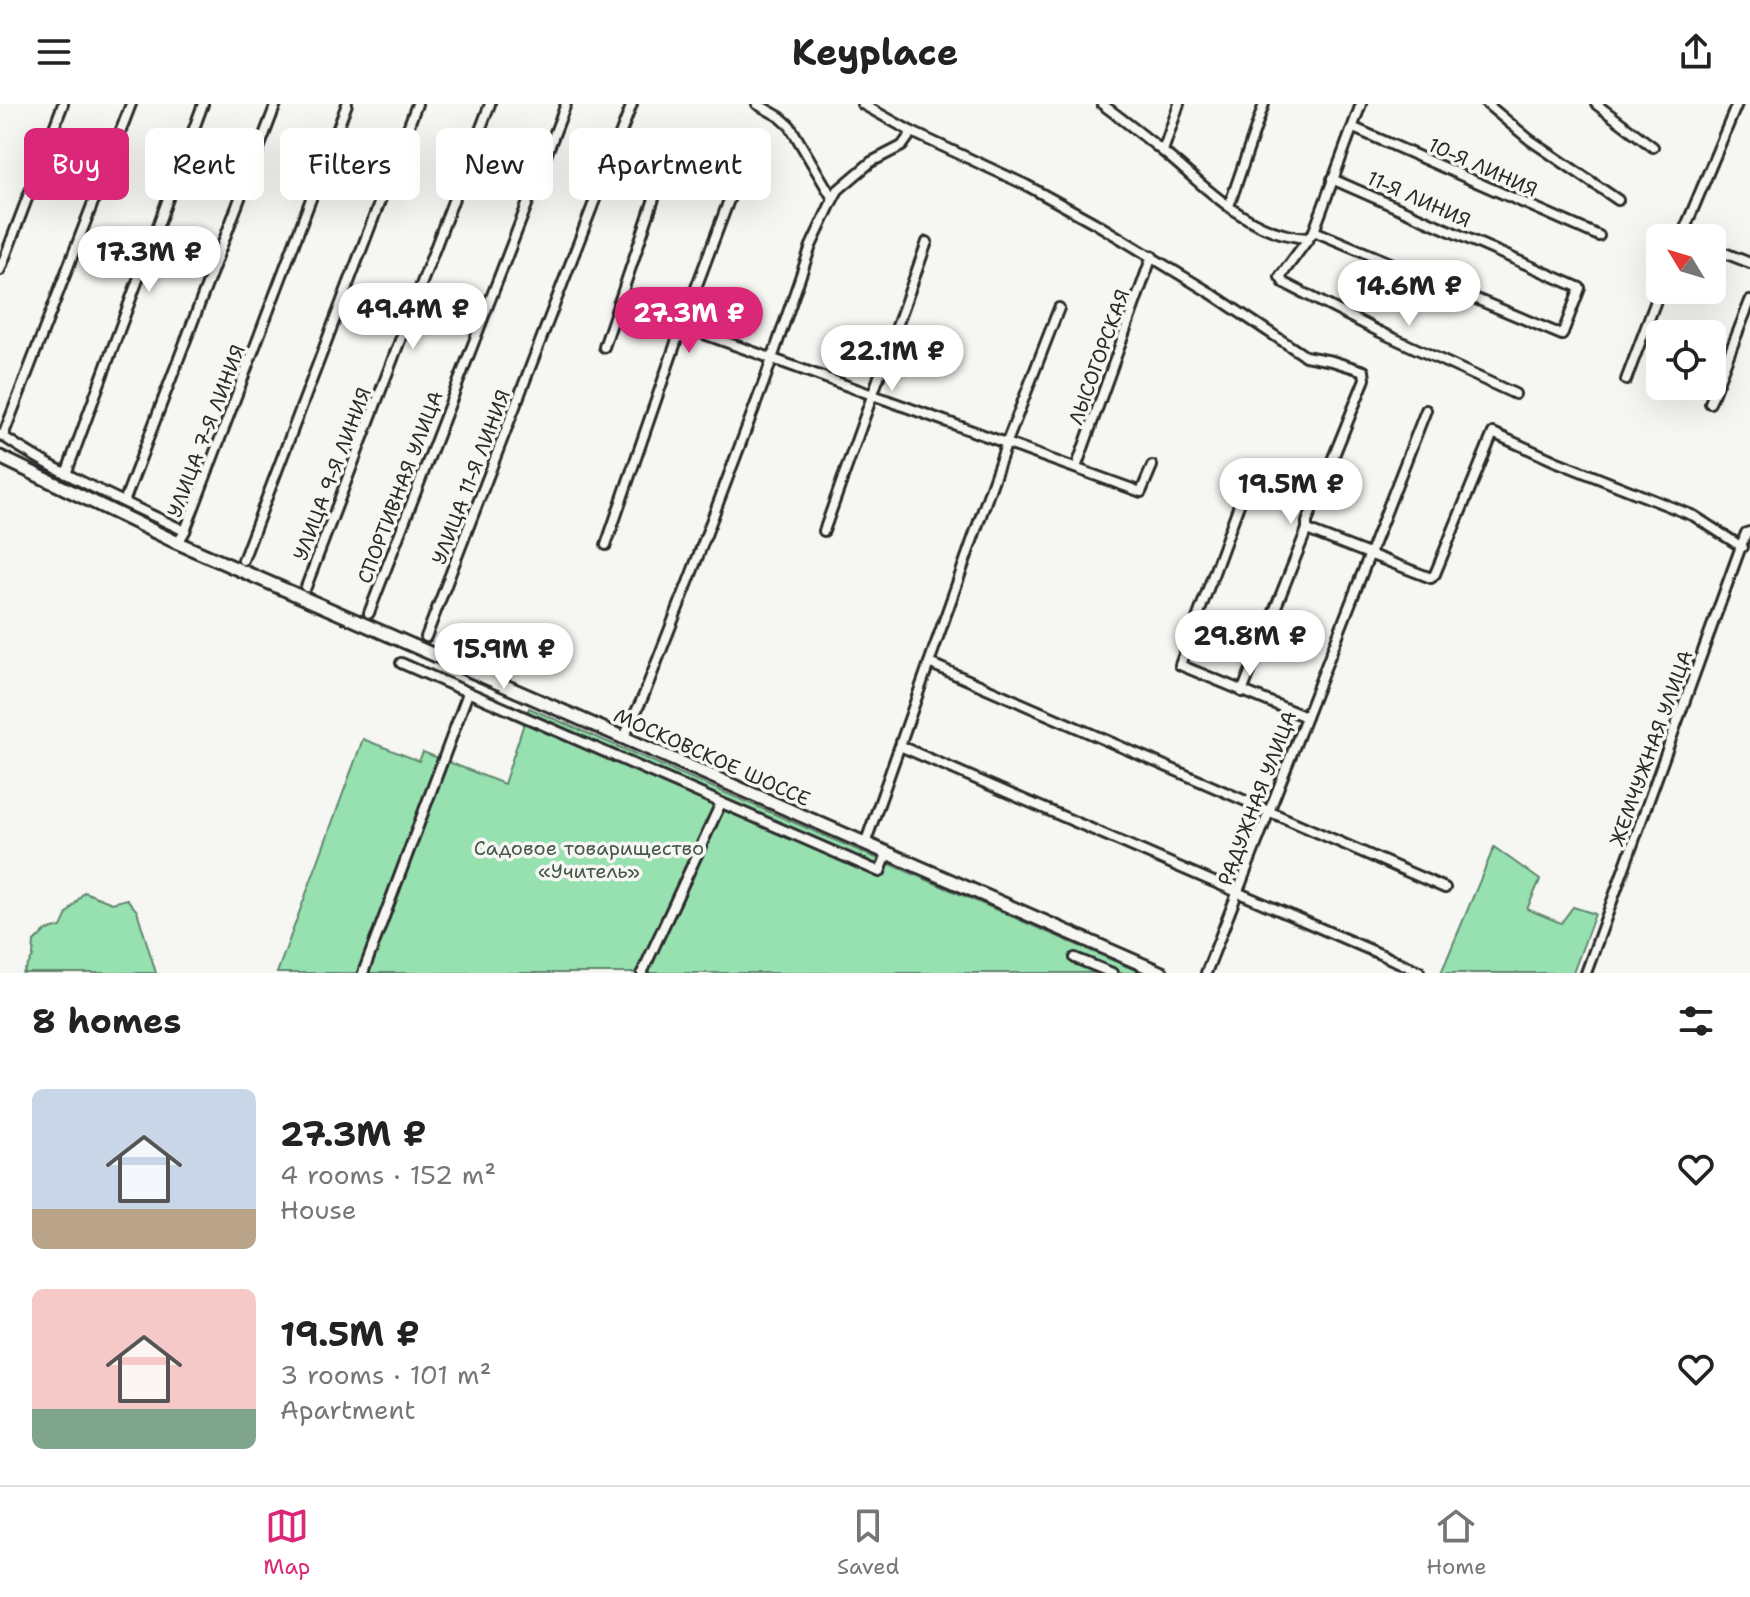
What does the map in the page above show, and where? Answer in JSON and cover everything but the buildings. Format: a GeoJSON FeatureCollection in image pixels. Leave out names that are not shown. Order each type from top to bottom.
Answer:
{"type":"FeatureCollection","features":[{"type":"Feature","properties":{"kind":"highway"},"geometry":{"type":"LineString","coordinates":[[0,451],[31,473]]}},
{"type":"Feature","properties":{"kind":"highway"},"geometry":{"type":"LineString","coordinates":[[0,457],[31,473]]}},
{"type":"Feature","properties":{"kind":"highway","name":"МОСКОВСКОЕ ШОССЕ"},"geometry":{"type":"LineString","coordinates":[[31,473],[178,543],[1162,973]]}},
{"type":"Feature","properties":{"kind":"street"},"geometry":{"type":"LineString","coordinates":[[0,270],[63,104]]}},
{"type":"Feature","properties":{"kind":"street"},"geometry":{"type":"LineString","coordinates":[[131,104],[1,436],[66,474],[185,531]]}},
{"type":"Feature","properties":{"kind":"street"},"geometry":{"type":"LineString","coordinates":[[66,474],[203,104]]}},
{"type":"Feature","properties":{"kind":"street"},"geometry":{"type":"LineString","coordinates":[[124,502],[276,104]]}},
{"type":"Feature","properties":{"kind":"street","name":"УЛИЦА 7-Я ЛИНИЯ"},"geometry":{"type":"LineString","coordinates":[[178,543],[347,104]]}},
{"type":"Feature","properties":{"kind":"street"},"geometry":{"type":"LineString","coordinates":[[243,560],[417,104]]}},
{"type":"Feature","properties":{"kind":"street","name":"УЛИЦА 9-Я ЛИНИЯ"},"geometry":{"type":"LineString","coordinates":[[306,587],[490,104]]}},
{"type":"Feature","properties":{"kind":"street","name":"СПОРТИВНАЯ УЛИЦА"},"geometry":{"type":"LineString","coordinates":[[369,613],[566,104]]}},
{"type":"Feature","properties":{"kind":"street","name":"УЛИЦА 11-Я ЛИНИЯ"},"geometry":{"type":"LineString","coordinates":[[426,637],[632,104]]}},
{"type":"Feature","properties":{"kind":"street"},"geometry":{"type":"LineString","coordinates":[[757,104],[790,126],[833,199]]}},
{"type":"Feature","properties":{"kind":"street"},"geometry":{"type":"LineString","coordinates":[[862,104],[912,132],[1026,185],[1152,256],[1305,356],[1364,371],[1365,379],[1242,692]]}},
{"type":"Feature","properties":{"kind":"street"},"geometry":{"type":"LineString","coordinates":[[1102,104],[1229,206],[1266,229],[1288,237],[1311,234]]}},
{"type":"Feature","properties":{"kind":"street"},"geometry":{"type":"LineString","coordinates":[[1163,151],[1179,104]]}},
{"type":"Feature","properties":{"kind":"street"},"geometry":{"type":"LineString","coordinates":[[1229,206],[1264,104]]}},
{"type":"Feature","properties":{"kind":"street"},"geometry":{"type":"LineString","coordinates":[[1361,104],[1311,234],[1280,277],[1284,283],[1326,306],[1515,394]]}},
{"type":"Feature","properties":{"kind":"street"},"geometry":{"type":"LineString","coordinates":[[1487,104],[1530,140],[1618,200]]}},
{"type":"Feature","properties":{"kind":"street"},"geometry":{"type":"LineString","coordinates":[[1596,104],[1653,147]]}},
{"type":"Feature","properties":{"kind":"street"},"geometry":{"type":"LineString","coordinates":[[1687,224],[1737,104]]}},
{"type":"Feature","properties":{"kind":"street","name":"10-Я ЛИНИЯ"},"geometry":{"type":"LineString","coordinates":[[1354,128],[1599,236]]}},
{"type":"Feature","properties":{"kind":"street"},"geometry":{"type":"LineString","coordinates":[[624,737],[689,580],[811,246],[833,199],[838,190],[871,162],[902,146],[912,132]]}},
{"type":"Feature","properties":{"kind":"street","name":"11-Я ЛИНИЯ"},"geometry":{"type":"LineString","coordinates":[[1311,234],[1562,335],[1580,288],[1332,179]]}},
{"type":"Feature","properties":{"kind":"street"},"geometry":{"type":"LineString","coordinates":[[604,347],[653,200]]}},
{"type":"Feature","properties":{"kind":"street"},"geometry":{"type":"LineString","coordinates":[[606,545],[729,200]]}},
{"type":"Feature","properties":{"kind":"street"},"geometry":{"type":"LineString","coordinates":[[824,531],[927,242]]}},
{"type":"Feature","properties":{"kind":"street"},"geometry":{"type":"LineString","coordinates":[[1726,254],[1750,263]]}},
{"type":"Feature","properties":{"kind":"street","name":"ЛЫСОГОРСКАЯ"},"geometry":{"type":"LineString","coordinates":[[1076,468],[1152,256]]}},
{"type":"Feature","properties":{"kind":"street"},"geometry":{"type":"LineString","coordinates":[[1710,403],[1750,301]]}},
{"type":"Feature","properties":{"kind":"street"},"geometry":{"type":"LineString","coordinates":[[618,303],[1141,492],[1152,466]]}},
{"type":"Feature","properties":{"kind":"street"},"geometry":{"type":"LineString","coordinates":[[1626,380],[1655,304]]}},
{"type":"Feature","properties":{"kind":"street"},"geometry":{"type":"LineString","coordinates":[[865,844],[1007,442],[1059,308]]}},
{"type":"Feature","properties":{"kind":"street","name":"РАДУЖНАЯ УЛИЦА"},"geometry":{"type":"LineString","coordinates":[[1206,973],[1426,410]]}},
{"type":"Feature","properties":{"kind":"street"},"geometry":{"type":"LineString","coordinates":[[1307,529],[1431,578],[1493,433],[1694,516],[1742,547]]}},
{"type":"Feature","properties":{"kind":"street"},"geometry":{"type":"LineString","coordinates":[[1240,502],[1180,665],[1306,717]]}},
{"type":"Feature","properties":{"kind":"street","name":"ЖЕМЧУЖНАЯ УЛИЦА"},"geometry":{"type":"LineString","coordinates":[[1586,973],[1748,533]]}},
{"type":"Feature","properties":{"kind":"street"},"geometry":{"type":"LineString","coordinates":[[401,663],[880,872],[887,854]]}},
{"type":"Feature","properties":{"kind":"street"},"geometry":{"type":"LineString","coordinates":[[929,663],[1445,888]]}},
{"type":"Feature","properties":{"kind":"street"},"geometry":{"type":"LineString","coordinates":[[363,973],[468,693]]}},
{"type":"Feature","properties":{"kind":"street"},"geometry":{"type":"LineString","coordinates":[[900,746],[1419,971]]}},
{"type":"Feature","properties":{"kind":"street"},"geometry":{"type":"LineString","coordinates":[[642,973],[721,803]]}},
{"type":"Feature","properties":{"kind":"street"},"geometry":{"type":"LineString","coordinates":[[1075,958],[1112,973]]}},
{"type":"Feature","properties":{"kind":"green space","name":"Садовое товарищество «Учитель»"},"geometry":{"type":"Polygon","coordinates":[[[529,708],[1142,973],[277,973],[363,739],[419,761],[423,752],[504,784],[529,708]]]}},
{"type":"Feature","properties":{"kind":"green space"},"geometry":{"type":"Polygon","coordinates":[[[1494,847],[1540,880],[1527,909],[1561,923],[1573,907],[1595,914],[1573,973],[1441,973],[1494,847]]]}},
{"type":"Feature","properties":{"kind":"green space"},"geometry":{"type":"Polygon","coordinates":[[[84,892],[112,903],[127,899],[137,911],[156,973],[23,973],[33,957],[34,942],[45,931],[61,927],[84,892]]]}}]}
